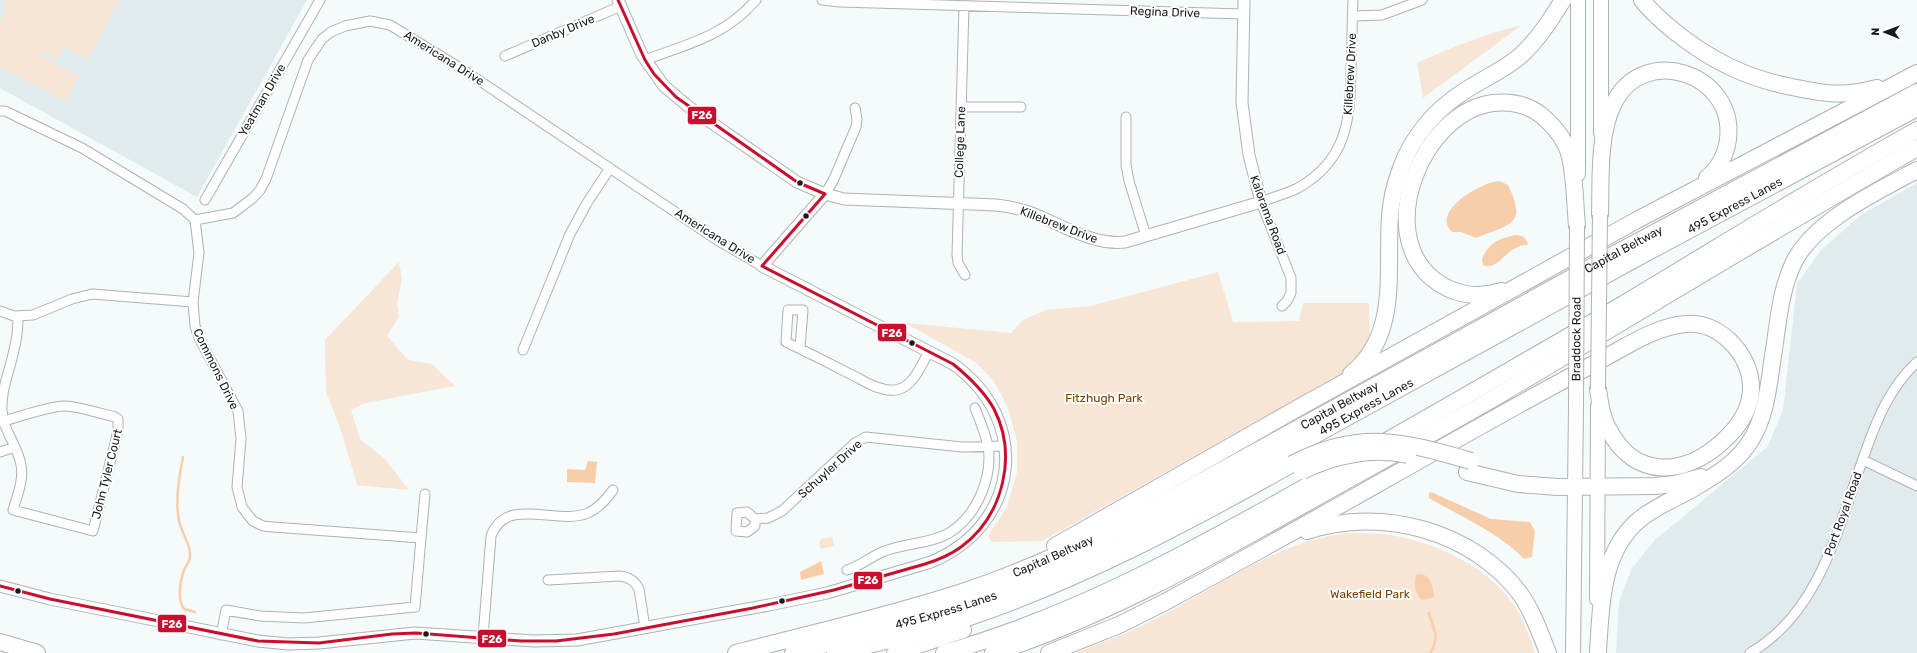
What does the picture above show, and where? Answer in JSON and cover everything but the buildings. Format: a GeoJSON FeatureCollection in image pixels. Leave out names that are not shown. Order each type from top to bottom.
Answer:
{"type":"FeatureCollection","features":[{"type":"Feature","properties":{"kind":"highway"},"geometry":{"type":"LineString","coordinates":[[1321,396],[1354,372],[1361,364],[1375,345],[1384,324],[1388,303],[1390,216],[1392,198],[1401,168],[1416,138],[1438,111],[1448,103],[1500,70],[1529,48],[1546,28],[1563,0]]}},
{"type":"Feature","properties":{"kind":"highway"},"geometry":{"type":"LineString","coordinates":[[1642,0],[1666,24],[1717,61],[1743,74],[1770,83],[1821,94],[1847,93],[1875,88],[1917,72]]}},
{"type":"Feature","properties":{"kind":"highway"},"geometry":{"type":"LineString","coordinates":[[1600,215],[1604,137],[1609,115],[1621,91],[1631,81],[1646,73],[1672,71],[1690,75],[1699,79],[1716,94],[1725,110],[1728,136],[1723,158],[1715,172],[1688,192]]}},
{"type":"Feature","properties":{"kind":"highway"},"geometry":{"type":"LineString","coordinates":[[966,591],[1082,531],[1688,192],[1917,72]]}},
{"type":"Feature","properties":{"kind":"highway","name":"Capital Beltway"},"geometry":{"type":"LineString","coordinates":[[736,653],[878,616],[966,591],[1028,567],[1135,518],[1618,253],[1917,92]]}},
{"type":"Feature","properties":{"kind":"highway"},"geometry":{"type":"LineString","coordinates":[[1528,282],[1495,293],[1478,296],[1468,295],[1450,289],[1435,280],[1420,266],[1410,242],[1408,226],[1409,200],[1420,164],[1434,141],[1443,130],[1458,116],[1467,111],[1488,104],[1516,103],[1524,105],[1536,112],[1558,131],[1570,156],[1577,226]]}},
{"type":"Feature","properties":{"kind":"highway","name":"495 Express Lanes"},"geometry":{"type":"LineString","coordinates":[[793,653],[923,618],[981,600],[1022,586],[1117,544],[1655,248],[1917,108]]}},
{"type":"Feature","properties":{"kind":"highway","name":"495 Express Lanes"},"geometry":{"type":"LineString","coordinates":[[944,653],[1007,633],[1062,612],[1108,592],[1182,554],[1506,373],[1793,201],[1917,130]]}},
{"type":"Feature","properties":{"kind":"highway"},"geometry":{"type":"LineString","coordinates":[[992,653],[1093,615],[1148,590],[1504,392],[1788,222],[1917,148]]}},
{"type":"Feature","properties":{"kind":"highway"},"geometry":{"type":"LineString","coordinates":[[1598,652],[1604,588],[1608,568],[1621,540],[1641,519],[1705,481],[1736,459],[1752,438],[1762,414],[1768,387],[1784,291],[1793,263],[1800,250],[1808,239],[1831,220],[1917,170]]}},
{"type":"Feature","properties":{"kind":"highway"},"geometry":{"type":"LineString","coordinates":[[1049,653],[1119,625],[1250,555],[1621,349],[1661,330],[1687,324],[1712,328],[1723,336],[1742,356],[1750,376],[1751,387],[1747,409],[1738,425],[1724,440],[1696,461],[1667,468],[1640,462],[1622,448],[1606,424],[1598,389]]}},
{"type":"Feature","properties":{"kind":"highway"},"geometry":{"type":"LineString","coordinates":[[835,653],[959,621],[1058,583],[1166,533],[1295,469],[1328,460],[1366,453],[1384,452],[1469,466],[1522,485],[1575,482],[1597,486],[1655,486],[1675,484],[1711,474],[1736,459]]}},
{"type":"Feature","properties":{"kind":"highway"},"geometry":{"type":"LineString","coordinates":[[895,653],[1005,616],[1102,575],[1187,533],[1295,469]]}},
{"type":"Feature","properties":{"kind":"highway"},"geometry":{"type":"LineString","coordinates":[[1250,555],[1292,536],[1317,527],[1340,523],[1366,521],[1390,522],[1413,526],[1436,533],[1485,560],[1506,577],[1522,596],[1541,635],[1546,653]]}},
{"type":"Feature","properties":{"kind":"highway"},"geometry":{"type":"LineString","coordinates":[[0,642],[37,653]]}},
{"type":"Feature","properties":{"kind":"main road","name":"Braddock Road"},"geometry":{"type":"LineString","coordinates":[[1573,653],[1578,0]]}},
{"type":"Feature","properties":{"kind":"main road","name":"Braddock Road"},"geometry":{"type":"LineString","coordinates":[[1598,652],[1597,486],[1601,0]]}},
{"type":"Feature","properties":{"kind":"street","name":"Yeatman Drive"},"geometry":{"type":"LineString","coordinates":[[205,200],[320,0]]}},
{"type":"Feature","properties":{"kind":"street"},"geometry":{"type":"LineString","coordinates":[[645,60],[717,32],[737,20],[756,0]]}},
{"type":"Feature","properties":{"kind":"street","name":"Regina Drive"},"geometry":{"type":"LineString","coordinates":[[822,0],[840,2],[1243,14]]}},
{"type":"Feature","properties":{"kind":"street","name":"Kalorama Road"},"geometry":{"type":"LineString","coordinates":[[1244,0],[1242,104],[1248,155],[1261,202],[1291,278],[1291,293],[1287,301],[1282,306]]}},
{"type":"Feature","properties":{"kind":"street","name":"Killebrew Drive"},"geometry":{"type":"LineString","coordinates":[[619,3],[645,60],[664,86],[689,107],[797,182],[825,194],[858,200],[1011,207],[1026,211],[1107,243],[1125,242],[1261,202],[1289,192],[1309,181],[1326,165],[1340,144],[1345,131],[1350,107],[1353,0]]}},
{"type":"Feature","properties":{"kind":"street"},"geometry":{"type":"LineString","coordinates":[[1353,16],[1382,15],[1422,0]]}},
{"type":"Feature","properties":{"kind":"street","name":"Danby Drive"},"geometry":{"type":"LineString","coordinates":[[505,56],[619,3]]}},
{"type":"Feature","properties":{"kind":"street","name":"College Lane"},"geometry":{"type":"LineString","coordinates":[[964,6],[957,255],[960,269],[965,275]]}},
{"type":"Feature","properties":{"kind":"street","name":"Americana Drive"},"geometry":{"type":"LineString","coordinates":[[0,586],[50,599],[221,635],[288,644],[319,643],[415,633],[556,641],[587,638],[645,628],[827,593],[931,562],[946,556],[964,545],[979,530],[994,507],[1004,477],[1005,446],[996,414],[982,390],[963,371],[762,266],[717,240],[462,69],[398,29],[382,23],[359,22],[331,32],[314,49],[308,60],[266,179],[257,194],[233,213],[195,220]]}},
{"type":"Feature","properties":{"kind":"street"},"geometry":{"type":"LineString","coordinates":[[961,107],[1021,107]]}},
{"type":"Feature","properties":{"kind":"street"},"geometry":{"type":"LineString","coordinates":[[762,266],[825,194],[833,181],[856,127],[857,119],[854,108]]}},
{"type":"Feature","properties":{"kind":"street"},"geometry":{"type":"LineString","coordinates":[[0,111],[5,111],[82,148],[183,209],[195,220]]}},
{"type":"Feature","properties":{"kind":"street"},"geometry":{"type":"LineString","coordinates":[[1126,117],[1126,165],[1129,181],[1146,236]]}},
{"type":"Feature","properties":{"kind":"street"},"geometry":{"type":"LineString","coordinates":[[523,350],[576,223],[610,168]]}},
{"type":"Feature","properties":{"kind":"street","name":"Commons Drive"},"geometry":{"type":"LineString","coordinates":[[195,220],[199,253],[192,302],[193,315],[199,338],[238,411],[241,439],[237,487],[242,507],[253,521],[263,526],[421,538]]}},
{"type":"Feature","properties":{"kind":"street"},"geometry":{"type":"LineString","coordinates":[[0,312],[18,316],[40,312],[60,303],[92,294],[192,302]]}},
{"type":"Feature","properties":{"kind":"street"},"geometry":{"type":"LineString","coordinates":[[0,452],[15,447],[2,422],[2,410],[4,388],[14,350],[18,316]]}},
{"type":"Feature","properties":{"kind":"street"},"geometry":{"type":"LineString","coordinates":[[800,348],[877,387],[891,390],[899,389],[909,384],[929,352]]}},
{"type":"Feature","properties":{"kind":"street","name":"Port Royal Road"},"geometry":{"type":"LineString","coordinates":[[1750,653],[1774,636],[1785,625],[1810,593],[1825,564],[1883,407],[1902,379],[1917,362]]}},
{"type":"Feature","properties":{"kind":"street","name":"John Tyler Court"},"geometry":{"type":"LineString","coordinates":[[2,422],[64,406],[115,417],[118,419],[118,431],[93,531],[13,510],[22,473],[15,447]]}},
{"type":"Feature","properties":{"kind":"street"},"geometry":{"type":"LineString","coordinates":[[847,570],[859,566],[883,552],[901,546],[929,541],[949,533],[959,526],[975,506],[982,491],[988,465],[988,447],[984,428],[975,408]]}},
{"type":"Feature","properties":{"kind":"street","name":"Schuyler Drive"},"geometry":{"type":"LineString","coordinates":[[755,519],[768,518],[782,512],[855,443],[866,437],[962,447],[1005,446]]}},
{"type":"Feature","properties":{"kind":"street"},"geometry":{"type":"LineString","coordinates":[[1863,460],[1917,486]]}},
{"type":"Feature","properties":{"kind":"street"},"geometry":{"type":"LineString","coordinates":[[483,637],[491,536],[497,524],[507,517],[520,514],[567,517],[580,516],[600,506],[613,490]]}},
{"type":"Feature","properties":{"kind":"street"},"geometry":{"type":"LineString","coordinates":[[221,635],[226,610],[260,616],[304,618],[415,607],[424,494]]}},
{"type":"Feature","properties":{"kind":"street"},"geometry":{"type":"LineString","coordinates":[[548,580],[620,576],[629,578],[639,589],[645,628]]}},
{"type":"Feature","properties":{"kind":"shaded area"},"geometry":{"type":"Polygon","coordinates":[[[0,0],[307,0],[197,197],[0,88],[0,0]]]}},
{"type":"Feature","properties":{"kind":"shaded area"},"geometry":{"type":"Polygon","coordinates":[[[1499,181],[1508,185],[1514,198],[1516,209],[1512,222],[1498,230],[1476,238],[1461,232],[1452,232],[1447,224],[1448,215],[1453,207],[1461,199],[1481,186],[1499,181]]]}},
{"type":"Feature","properties":{"kind":"shaded area"},"geometry":{"type":"Polygon","coordinates":[[[1917,183],[1917,653],[1616,653],[1619,602],[1632,568],[1655,540],[1767,447],[1783,411],[1797,284],[1821,250],[1861,215],[1917,183]]]}},
{"type":"Feature","properties":{"kind":"shaded area"},"geometry":{"type":"Polygon","coordinates":[[[1517,235],[1524,237],[1528,243],[1527,245],[1514,249],[1494,265],[1483,265],[1482,259],[1488,248],[1500,239],[1517,235]]]}},
{"type":"Feature","properties":{"kind":"shaded area"},"geometry":{"type":"Polygon","coordinates":[[[588,461],[597,462],[595,483],[567,482],[567,469],[585,470],[588,461]]]}},
{"type":"Feature","properties":{"kind":"shaded area"},"geometry":{"type":"Polygon","coordinates":[[[1431,492],[1491,519],[1530,522],[1535,531],[1532,557],[1524,559],[1504,541],[1429,498],[1429,493],[1431,492]]]}},
{"type":"Feature","properties":{"kind":"shaded area"},"geometry":{"type":"Polygon","coordinates":[[[821,561],[824,574],[801,580],[800,572],[821,561]]]}},
{"type":"Feature","properties":{"kind":"shaded area"},"geometry":{"type":"Polygon","coordinates":[[[1422,574],[1430,580],[1434,597],[1422,600],[1416,592],[1415,582],[1416,575],[1422,574]]]}},
{"type":"Feature","properties":{"kind":"green space"},"geometry":{"type":"Polygon","coordinates":[[[7,0],[120,0],[87,60],[65,46],[57,59],[42,51],[40,54],[79,77],[66,101],[0,67],[0,23],[7,0]]]}},
{"type":"Feature","properties":{"kind":"green space"},"geometry":{"type":"Polygon","coordinates":[[[1522,25],[1423,98],[1417,63],[1469,41],[1522,25]]]}},
{"type":"Feature","properties":{"kind":"green space"},"geometry":{"type":"Polygon","coordinates":[[[399,262],[402,279],[397,303],[399,317],[387,336],[408,360],[432,364],[455,386],[365,403],[351,410],[360,439],[385,459],[409,490],[357,485],[341,430],[326,392],[325,340],[399,262]]]}},
{"type":"Feature","properties":{"kind":"green space","name":"Fitzhugh Park"},"geometry":{"type":"Polygon","coordinates":[[[1218,272],[1233,322],[1299,321],[1303,303],[1369,303],[1370,341],[1358,359],[1345,372],[1042,541],[992,542],[988,536],[1007,507],[1017,472],[1017,441],[1008,408],[994,381],[975,362],[905,323],[1011,333],[1023,320],[1046,310],[1091,306],[1218,272]]]}},
{"type":"Feature","properties":{"kind":"green space","name":"Wakefield Park"},"geometry":{"type":"Polygon","coordinates":[[[1347,533],[1384,534],[1396,536],[1433,547],[1451,554],[1469,564],[1500,588],[1512,602],[1522,619],[1535,653],[1076,653],[1154,620],[1246,568],[1280,552],[1309,541],[1347,533]]]}},
{"type":"Feature","properties":{"kind":"green space"},"geometry":{"type":"Polygon","coordinates":[[[832,537],[834,546],[821,549],[819,544],[821,539],[832,537]]]}},
{"type":"Feature","properties":{"kind":"waterway"},"geometry":{"type":"LineString","coordinates":[[183,457],[177,505],[180,525],[190,553],[189,560],[181,579],[180,600],[184,609],[195,612]]}},
{"type":"Feature","properties":{"kind":"waterway"},"geometry":{"type":"LineString","coordinates":[[1429,613],[1436,637],[1430,653]]}},
{"type":"Feature","properties":{"kind":"transit line","name":"F26"},"geometry":{"type":"LineString","coordinates":[[618,0],[645,60],[654,74],[676,97],[797,182],[825,194]]}},
{"type":"Feature","properties":{"kind":"transit line","name":"F26"},"geometry":{"type":"LineString","coordinates":[[762,266],[825,194]]}},
{"type":"Feature","properties":{"kind":"transit line","name":"F26"},"geometry":{"type":"LineString","coordinates":[[0,586],[50,599],[258,641],[319,643],[392,634],[416,633],[521,641],[556,641],[614,634],[753,608],[834,590],[939,559],[961,547],[975,534],[987,519],[996,502],[1002,484],[1005,465],[1005,446],[1001,427],[994,409],[986,396],[953,364],[762,266]]}}]}
